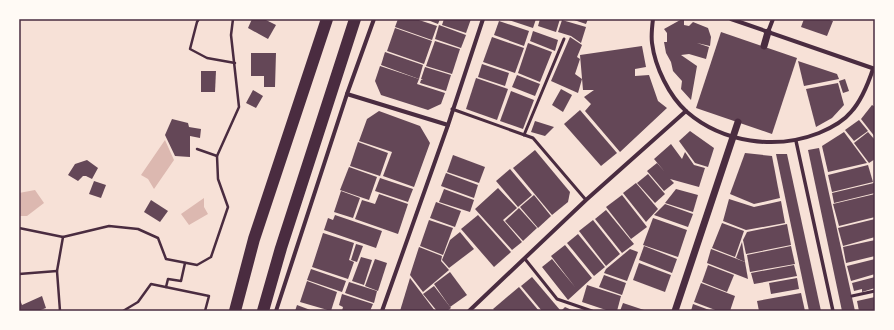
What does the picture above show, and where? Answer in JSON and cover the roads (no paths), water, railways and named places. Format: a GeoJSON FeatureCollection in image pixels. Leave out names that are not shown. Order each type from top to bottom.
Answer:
{"type":"FeatureCollection","features":[{"type":"Feature","properties":{"kind":"highway"},"geometry":{"type":"LineString","coordinates":[[235,311],[254,239],[327,19]]}},
{"type":"Feature","properties":{"kind":"highway"},"geometry":{"type":"LineString","coordinates":[[263,311],[281,248],[355,19]]}},
{"type":"Feature","properties":{"kind":"street"},"geometry":{"type":"LineString","coordinates":[[276,311],[347,94],[374,19]]}},
{"type":"Feature","properties":{"kind":"street"},"geometry":{"type":"LineString","coordinates":[[382,311],[448,125],[452,108],[483,19]]}},
{"type":"Feature","properties":{"kind":"street"},"geometry":{"type":"LineString","coordinates":[[653,19],[652,43],[657,65],[664,82],[686,111],[710,127],[734,137],[765,142],[796,140],[811,136],[832,128],[851,112],[864,94],[874,69],[731,19]]}},
{"type":"Feature","properties":{"kind":"street"},"geometry":{"type":"LineString","coordinates":[[764,46],[773,19]]}},
{"type":"Feature","properties":{"kind":"street"},"geometry":{"type":"LineString","coordinates":[[347,94],[448,125]]}},
{"type":"Feature","properties":{"kind":"street"},"geometry":{"type":"LineString","coordinates":[[469,311],[586,200],[686,111]]}},
{"type":"Feature","properties":{"kind":"street"},"geometry":{"type":"LineString","coordinates":[[675,311],[738,122]]}},
{"type":"Feature","properties":{"kind":"street"},"geometry":{"type":"LineString","coordinates":[[796,140],[833,311]]}},
{"type":"Feature","properties":{"kind":"lane"},"geometry":{"type":"LineString","coordinates":[[524,135],[564,39]]}},
{"type":"Feature","properties":{"kind":"lane"},"geometry":{"type":"LineString","coordinates":[[452,108],[533,138],[586,200]]}},
{"type":"Feature","properties":{"kind":"lane"},"geometry":{"type":"LineString","coordinates":[[525,259],[557,299],[592,311]]}},
{"type":"Feature","properties":{"kind":"lane"},"geometry":{"type":"LineString","coordinates":[[852,296],[875,291]]}}]}
